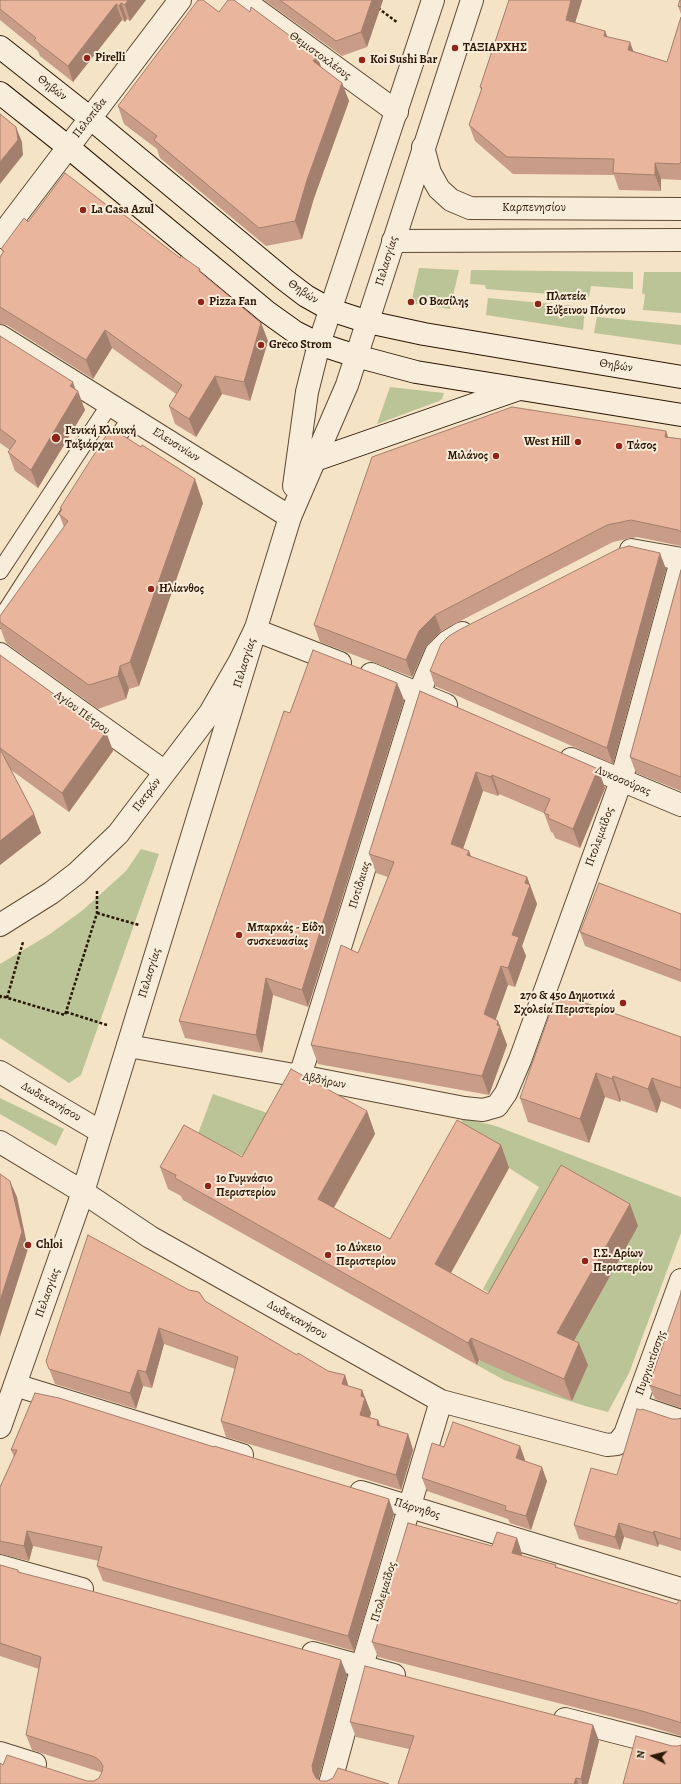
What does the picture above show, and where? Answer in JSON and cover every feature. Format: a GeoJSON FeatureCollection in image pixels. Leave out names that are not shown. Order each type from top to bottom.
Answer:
{"type":"FeatureCollection","features":[{"type":"Feature","properties":{"kind":"street","name":"Πελοπίδα"},"geometry":{"type":"LineString","coordinates":[[0,237],[180,0]]}},
{"type":"Feature","properties":{"kind":"street","name":"Θεμιστοκλέους"},"geometry":{"type":"LineString","coordinates":[[243,0],[396,112]]}},
{"type":"Feature","properties":{"kind":"street","name":"Πελασγίας"},"geometry":{"type":"LineString","coordinates":[[290,517],[307,392],[319,344],[433,0]]}},
{"type":"Feature","properties":{"kind":"street","name":"Πελασγίας"},"geometry":{"type":"LineString","coordinates":[[0,1426],[83,1192],[290,517],[347,385],[423,147],[472,0]]}},
{"type":"Feature","properties":{"kind":"street","name":"Θηβών"},"geometry":{"type":"LineString","coordinates":[[0,47],[90,118],[285,280],[306,296],[331,310],[368,322],[424,334],[681,376]]}},
{"type":"Feature","properties":{"kind":"street"},"geometry":{"type":"LineString","coordinates":[[0,93],[68,146],[267,312],[295,332],[319,344],[356,356],[416,372],[681,415]]}},
{"type":"Feature","properties":{"kind":"street","name":"Καρπενησίου"},"geometry":{"type":"LineString","coordinates":[[423,147],[430,173],[439,189],[451,200],[470,208],[681,208]]}},
{"type":"Feature","properties":{"kind":"street"},"geometry":{"type":"LineString","coordinates":[[393,241],[681,240]]}},
{"type":"Feature","properties":{"kind":"street","name":"Ελευσινίων"},"geometry":{"type":"LineString","coordinates":[[0,336],[290,517]]}},
{"type":"Feature","properties":{"kind":"street"},"geometry":{"type":"LineString","coordinates":[[315,460],[520,389]]}},
{"type":"Feature","properties":{"kind":"street"},"geometry":{"type":"LineString","coordinates":[[612,556],[634,550],[681,560]]}},
{"type":"Feature","properties":{"kind":"street","name":"Πτολεμαΐδος"},"geometry":{"type":"LineString","coordinates":[[497,1106],[506,1093],[520,1060],[621,781],[681,560]]}},
{"type":"Feature","properties":{"kind":"street","name":"Ποτίδαιας"},"geometry":{"type":"LineString","coordinates":[[300,1076],[419,693],[436,653],[447,642],[480,624]]}},
{"type":"Feature","properties":{"kind":"street"},"geometry":{"type":"LineString","coordinates":[[255,630],[419,693],[462,712]]}},
{"type":"Feature","properties":{"kind":"street","name":"Πατρών"},"geometry":{"type":"LineString","coordinates":[[0,925],[77,873],[118,834],[210,713],[255,630]]}},
{"type":"Feature","properties":{"kind":"street","name":"Αγίου Πέτρου"},"geometry":{"type":"LineString","coordinates":[[0,654],[165,772]]}},
{"type":"Feature","properties":{"kind":"street","name":"Λυκοσούρας"},"geometry":{"type":"LineString","coordinates":[[556,752],[621,781],[681,805]]}},
{"type":"Feature","properties":{"kind":"street","name":"Αβδήρων"},"geometry":{"type":"LineString","coordinates":[[130,1039],[300,1076],[464,1108],[483,1110],[497,1106]]}},
{"type":"Feature","properties":{"kind":"street","name":"Δωδεκανήσου"},"geometry":{"type":"LineString","coordinates":[[0,1072],[102,1132]]}},
{"type":"Feature","properties":{"kind":"street","name":"Δωδεκανήσου"},"geometry":{"type":"LineString","coordinates":[[0,1142],[83,1192],[150,1237],[441,1401],[607,1445],[617,1444]]}},
{"type":"Feature","properties":{"kind":"street","name":"Πυργιωτίσσης"},"geometry":{"type":"LineString","coordinates":[[617,1444],[626,1434],[681,1280]]}},
{"type":"Feature","properties":{"kind":"street"},"geometry":{"type":"LineString","coordinates":[[15,1385],[259,1460]]}},
{"type":"Feature","properties":{"kind":"street","name":"Πτολεμαΐδος"},"geometry":{"type":"LineString","coordinates":[[330,1784],[362,1666],[441,1401]]}},
{"type":"Feature","properties":{"kind":"street"},"geometry":{"type":"LineString","coordinates":[[636,1406],[681,1422]]}},
{"type":"Feature","properties":{"kind":"street","name":"Πάρνηθος"},"geometry":{"type":"LineString","coordinates":[[342,1486],[681,1589]]}},
{"type":"Feature","properties":{"kind":"street"},"geometry":{"type":"LineString","coordinates":[[0,1566],[100,1594]]}},
{"type":"Feature","properties":{"kind":"street"},"geometry":{"type":"LineString","coordinates":[[293,1647],[415,1680]]}},
{"type":"Feature","properties":{"kind":"street"},"geometry":{"type":"LineString","coordinates":[[544,1714],[681,1749]]}},
{"type":"Feature","properties":{"kind":"street"},"geometry":{"type":"LineString","coordinates":[[0,1753],[52,1770]]}},
{"type":"Feature","properties":{"kind":"lane"},"geometry":{"type":"LineString","coordinates":[[0,571],[110,404]]}},
{"type":"Feature","properties":{"kind":"lane"},"geometry":{"type":"LineString","coordinates":[[101,463],[130,417]]}},
{"type":"Feature","properties":{"kind":"lane"},"geometry":{"type":"LineString","coordinates":[[0,620],[80,495]]}},
{"type":"Feature","properties":{"kind":"path"},"geometry":{"type":"LineString","coordinates":[[372,4],[401,26],[421,37]]}},
{"type":"Feature","properties":{"kind":"path"},"geometry":{"type":"LineString","coordinates":[[66,1012],[97,913],[97,854]]}},
{"type":"Feature","properties":{"kind":"path"},"geometry":{"type":"LineString","coordinates":[[7,998],[33,904]]}},
{"type":"Feature","properties":{"kind":"path"},"geometry":{"type":"LineString","coordinates":[[97,913],[163,932]]}},
{"type":"Feature","properties":{"kind":"path"},"geometry":{"type":"LineString","coordinates":[[0,998],[1,996],[65,1014],[66,1012],[130,1039]]}},
{"type":"Feature","properties":{"kind":"green space"},"geometry":{"type":"Polygon","coordinates":[[[419,268],[459,270],[450,309],[411,303],[419,268]]]}},
{"type":"Feature","properties":{"kind":"green space"},"geometry":{"type":"Polygon","coordinates":[[[471,270],[633,272],[633,289],[591,286],[589,297],[486,289],[485,285],[470,284],[471,270]]]}},
{"type":"Feature","properties":{"kind":"green space"},"geometry":{"type":"Polygon","coordinates":[[[644,272],[681,272],[681,313],[643,310],[645,295],[642,293],[644,272]]]}},
{"type":"Feature","properties":{"kind":"green space"},"geometry":{"type":"Polygon","coordinates":[[[488,298],[585,307],[583,330],[486,315],[488,298]]]}},
{"type":"Feature","properties":{"kind":"green space"},"geometry":{"type":"Polygon","coordinates":[[[597,317],[681,325],[681,345],[594,333],[597,317]]]}},
{"type":"Feature","properties":{"kind":"green space"},"geometry":{"type":"Polygon","coordinates":[[[390,387],[444,393],[442,399],[439,401],[377,424],[390,387]]]}},
{"type":"Feature","properties":{"kind":"green space"},"geometry":{"type":"Polygon","coordinates":[[[141,849],[159,854],[81,1075],[69,1083],[0,1038],[0,964],[50,934],[83,910],[126,871],[141,849]]]}},
{"type":"Feature","properties":{"kind":"green space"},"geometry":{"type":"Polygon","coordinates":[[[213,1094],[273,1115],[257,1161],[196,1139],[213,1094]]]}},
{"type":"Feature","properties":{"kind":"green space"},"geometry":{"type":"Polygon","coordinates":[[[0,1098],[64,1129],[56,1146],[0,1114],[0,1098]]]}},
{"type":"Feature","properties":{"kind":"green space","name":"Γ.Σ. Αρίων Περιστερίου"},"geometry":{"type":"Polygon","coordinates":[[[463,1118],[496,1126],[681,1197],[681,1233],[629,1373],[608,1412],[504,1380],[477,1365],[502,1320],[503,1302],[483,1289],[539,1187],[454,1137],[463,1118]]]}},
{"type":"Feature","properties":{"kind":"building"},"geometry":{"type":"Polygon","coordinates":[[[0,0],[128,0],[125,5],[121,3],[119,6],[116,4],[68,66],[34,40],[36,38],[0,9],[0,0]]]}},
{"type":"Feature","properties":{"kind":"building"},"geometry":{"type":"Polygon","coordinates":[[[198,0],[203,0],[219,12],[228,0],[234,0],[250,12],[251,7],[317,56],[313,61],[342,83],[307,180],[295,221],[259,228],[154,140],[157,136],[118,106],[198,0]]]}},
{"type":"Feature","properties":{"kind":"building"},"geometry":{"type":"Polygon","coordinates":[[[280,0],[372,0],[361,32],[336,41],[280,0]]]}},
{"type":"Feature","properties":{"kind":"building"},"geometry":{"type":"Polygon","coordinates":[[[509,0],[571,0],[566,20],[605,31],[604,36],[630,42],[628,50],[667,62],[681,17],[681,162],[679,164],[655,163],[655,175],[613,173],[614,159],[507,157],[469,125],[509,0]]]}},
{"type":"Feature","properties":{"kind":"building"},"geometry":{"type":"Polygon","coordinates":[[[681,0],[681,7],[678,6],[681,0]]]}},
{"type":"Feature","properties":{"kind":"building"},"geometry":{"type":"Polygon","coordinates":[[[0,114],[16,127],[18,140],[0,162],[0,114]]]}},
{"type":"Feature","properties":{"kind":"building"},"geometry":{"type":"Polygon","coordinates":[[[65,173],[117,213],[119,211],[180,258],[181,256],[200,269],[199,271],[261,323],[244,382],[215,376],[189,419],[169,406],[182,385],[105,330],[86,360],[0,307],[0,257],[4,251],[1,249],[24,218],[28,222],[65,173]]]}},
{"type":"Feature","properties":{"kind":"building"},"geometry":{"type":"Polygon","coordinates":[[[0,336],[73,382],[70,386],[78,391],[31,470],[8,452],[16,441],[0,429],[0,336]]]}},
{"type":"Feature","properties":{"kind":"building"},"geometry":{"type":"Polygon","coordinates":[[[512,407],[666,431],[665,437],[681,439],[681,532],[678,530],[631,520],[607,525],[435,615],[419,631],[406,660],[314,625],[372,457],[512,407]]]}},
{"type":"Feature","properties":{"kind":"building"},"geometry":{"type":"Polygon","coordinates":[[[111,428],[141,447],[142,445],[195,479],[130,662],[120,666],[118,676],[89,685],[0,622],[0,616],[68,521],[59,514],[62,509],[60,508],[111,428]]]}},
{"type":"Feature","properties":{"kind":"building"},"geometry":{"type":"Polygon","coordinates":[[[629,546],[660,553],[607,748],[430,671],[441,644],[449,636],[618,549],[629,546]]]}},
{"type":"Feature","properties":{"kind":"building"},"geometry":{"type":"Polygon","coordinates":[[[681,570],[681,777],[630,757],[681,570]]]}},
{"type":"Feature","properties":{"kind":"building"},"geometry":{"type":"Polygon","coordinates":[[[313,650],[397,683],[302,990],[266,978],[256,1035],[179,1021],[284,711],[290,713],[313,650]]]}},
{"type":"Feature","properties":{"kind":"building"},"geometry":{"type":"Polygon","coordinates":[[[0,655],[106,732],[62,793],[0,748],[0,655]]]}},
{"type":"Feature","properties":{"kind":"building"},"geometry":{"type":"Polygon","coordinates":[[[420,691],[598,769],[573,829],[548,818],[549,815],[544,813],[550,799],[492,775],[491,777],[476,772],[451,844],[469,851],[467,855],[527,877],[525,883],[530,885],[512,935],[519,937],[508,968],[501,966],[484,1014],[498,1021],[497,1025],[500,1026],[482,1076],[311,1045],[341,945],[358,953],[394,862],[369,854],[420,691]]]}},
{"type":"Feature","properties":{"kind":"building"},"geometry":{"type":"Polygon","coordinates":[[[0,749],[34,814],[0,841],[0,749]]]}},
{"type":"Feature","properties":{"kind":"building"},"geometry":{"type":"Polygon","coordinates":[[[599,883],[681,914],[681,970],[580,932],[599,883]]]}},
{"type":"Feature","properties":{"kind":"building"},"geometry":{"type":"Polygon","coordinates":[[[557,993],[681,1037],[681,1088],[652,1078],[648,1089],[613,1076],[612,1079],[596,1073],[580,1119],[520,1098],[557,993]]]}},
{"type":"Feature","properties":{"kind":"building"},"geometry":{"type":"Polygon","coordinates":[[[291,1069],[367,1111],[318,1199],[390,1239],[457,1120],[501,1145],[435,1264],[488,1294],[561,1165],[630,1204],[557,1333],[579,1343],[564,1379],[471,1338],[468,1343],[175,1178],[176,1175],[160,1167],[184,1125],[242,1157],[291,1069]]]}},
{"type":"Feature","properties":{"kind":"building"},"geometry":{"type":"Polygon","coordinates":[[[0,1174],[10,1181],[22,1232],[0,1301],[0,1174]]]}},
{"type":"Feature","properties":{"kind":"building"},"geometry":{"type":"Polygon","coordinates":[[[88,1235],[189,1290],[199,1292],[205,1301],[297,1355],[298,1353],[328,1371],[345,1375],[342,1384],[362,1390],[361,1396],[365,1398],[360,1415],[378,1420],[377,1425],[408,1434],[396,1475],[221,1421],[238,1357],[159,1328],[146,1372],[138,1370],[130,1393],[49,1369],[46,1361],[88,1235]]]}},
{"type":"Feature","properties":{"kind":"building"},"geometry":{"type":"Polygon","coordinates":[[[681,1293],[681,1396],[649,1385],[681,1293]]]}},
{"type":"Feature","properties":{"kind":"building"},"geometry":{"type":"Polygon","coordinates":[[[35,1393],[59,1398],[214,1447],[389,1499],[348,1636],[97,1566],[102,1547],[27,1531],[24,1546],[0,1541],[0,1487],[17,1450],[11,1450],[35,1393]]]}},
{"type":"Feature","properties":{"kind":"building"},"geometry":{"type":"Polygon","coordinates":[[[637,1409],[642,1409],[672,1419],[681,1418],[681,1539],[619,1523],[615,1537],[574,1525],[591,1468],[617,1475],[637,1409]]]}},
{"type":"Feature","properties":{"kind":"building"},"geometry":{"type":"Polygon","coordinates":[[[453,1422],[520,1446],[516,1458],[542,1467],[526,1516],[505,1510],[506,1506],[422,1478],[432,1443],[444,1447],[453,1422]]]}},
{"type":"Feature","properties":{"kind":"building"},"geometry":{"type":"Polygon","coordinates":[[[408,1523],[492,1546],[497,1532],[517,1538],[512,1553],[556,1565],[555,1567],[677,1604],[679,1600],[681,1601],[681,1723],[642,1711],[372,1642],[408,1523]]]}},
{"type":"Feature","properties":{"kind":"building"},"geometry":{"type":"Polygon","coordinates":[[[0,1565],[18,1570],[18,1572],[341,1660],[312,1766],[313,1772],[316,1778],[321,1781],[327,1781],[333,1778],[338,1768],[389,1784],[0,1784],[0,1763],[3,1765],[7,1755],[87,1781],[94,1781],[99,1778],[103,1766],[95,1757],[26,1735],[41,1657],[0,1643],[0,1565]]]}},
{"type":"Feature","properties":{"kind":"building"},"geometry":{"type":"Polygon","coordinates":[[[365,1666],[593,1725],[581,1779],[576,1778],[574,1784],[398,1784],[414,1736],[350,1722],[365,1666]]]}},
{"type":"Feature","properties":{"kind":"building"},"geometry":{"type":"Polygon","coordinates":[[[636,1736],[672,1746],[681,1745],[681,1784],[623,1784],[636,1736]]]}},
{"type":"Feature","properties":{"kind":"place","name":"ΤΑΞΙΑΡΧΗΣ"},"geometry":{"type":"Point","coordinates":[455,48]}},
{"type":"Feature","properties":{"kind":"place","name":"Pirelli"},"geometry":{"type":"Point","coordinates":[87,58]}},
{"type":"Feature","properties":{"kind":"place","name":"Koi Sushi Bar"},"geometry":{"type":"Point","coordinates":[362,60]}},
{"type":"Feature","properties":{"kind":"place","name":"La Casa Azul"},"geometry":{"type":"Point","coordinates":[83,210]}},
{"type":"Feature","properties":{"kind":"place","name":"Pizza Fan"},"geometry":{"type":"Point","coordinates":[201,302]}},
{"type":"Feature","properties":{"kind":"place","name":"Ο Βασίλης"},"geometry":{"type":"Point","coordinates":[411,302]}},
{"type":"Feature","properties":{"kind":"place","name":"Πλατεία Εύξεινου Πόντου"},"geometry":{"type":"Point","coordinates":[538,304]}},
{"type":"Feature","properties":{"kind":"place","name":"Greco Strom"},"geometry":{"type":"Point","coordinates":[261,345]}},
{"type":"Feature","properties":{"kind":"place","name":"Γενική Κλινική Ταξιάρχαι"},"geometry":{"type":"Point","coordinates":[56,438]}},
{"type":"Feature","properties":{"kind":"place","name":"West Hill"},"geometry":{"type":"Point","coordinates":[578,442]}},
{"type":"Feature","properties":{"kind":"place","name":"Τάσος"},"geometry":{"type":"Point","coordinates":[619,446]}},
{"type":"Feature","properties":{"kind":"place","name":"Μιλάνος"},"geometry":{"type":"Point","coordinates":[496,456]}},
{"type":"Feature","properties":{"kind":"place","name":"Ηλίανθος"},"geometry":{"type":"Point","coordinates":[151,589]}},
{"type":"Feature","properties":{"kind":"place","name":"Μπαρκάς - Είδη συσκευασίας"},"geometry":{"type":"Point","coordinates":[239,935]}},
{"type":"Feature","properties":{"kind":"place","name":"27ο & 45ο Δημοτικά Σχολεία Περιστερίου"},"geometry":{"type":"Point","coordinates":[623,1003]}},
{"type":"Feature","properties":{"kind":"place","name":"1ο Γυμνάσιο Περιστερίου"},"geometry":{"type":"Point","coordinates":[208,1186]}},
{"type":"Feature","properties":{"kind":"place","name":"Chloi"},"geometry":{"type":"Point","coordinates":[28,1245]}},
{"type":"Feature","properties":{"kind":"place","name":"1ο Λύκειο Περιστερίου"},"geometry":{"type":"Point","coordinates":[328,1255]}},
{"type":"Feature","properties":{"kind":"place","name":"Γ.Σ. Αρίων Περιστερίου"},"geometry":{"type":"Point","coordinates":[585,1261]}}]}
